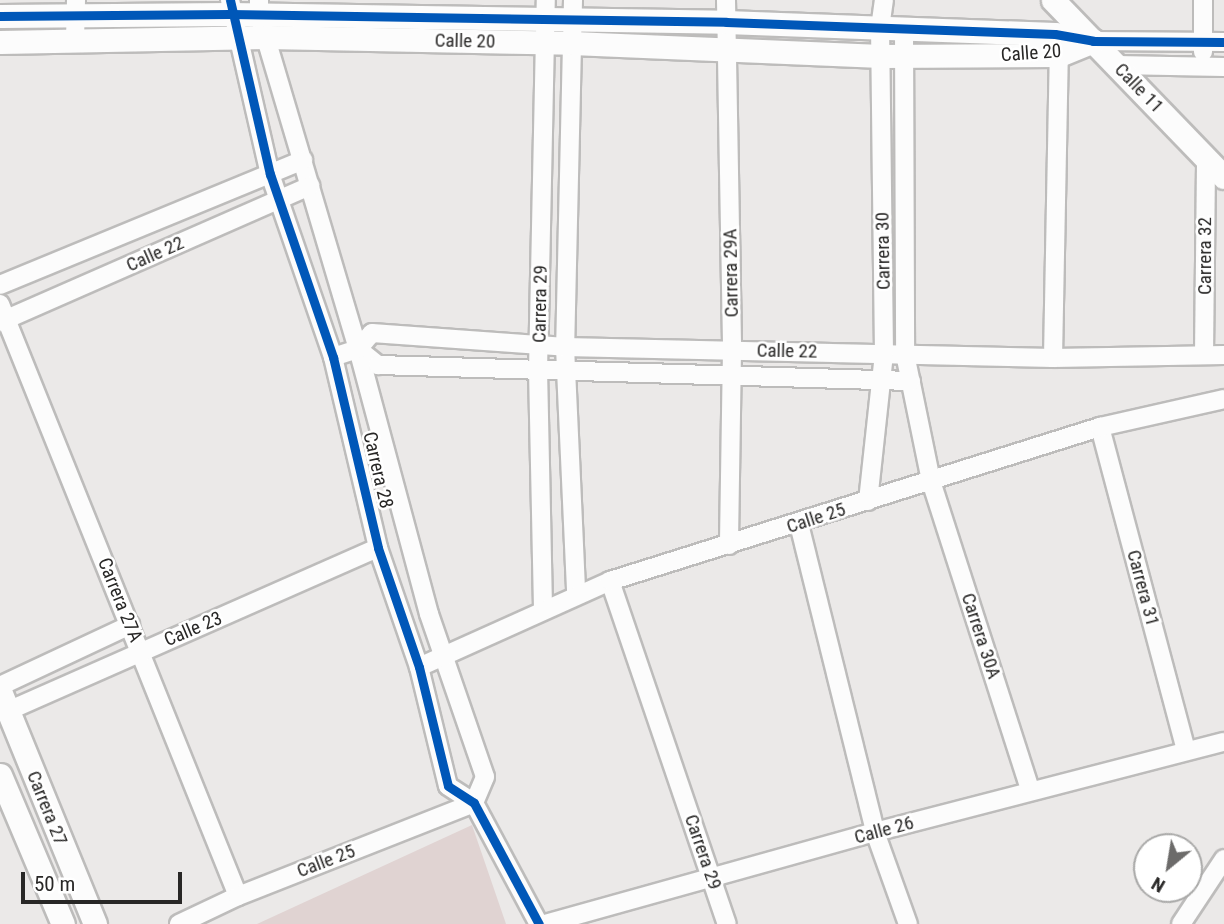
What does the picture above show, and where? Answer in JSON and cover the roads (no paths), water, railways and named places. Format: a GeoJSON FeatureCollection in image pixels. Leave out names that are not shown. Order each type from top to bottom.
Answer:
{"type":"FeatureCollection","features":[{"type":"Feature","properties":{"kind":"street","name":"Carrera 30"},"geometry":{"type":"LineString","coordinates":[[868,501],[884,353],[880,28],[884,0]]}},
{"type":"Feature","properties":{"kind":"street","name":"Calle 11"},"geometry":{"type":"LineString","coordinates":[[1053,0],[1224,177]]}},
{"type":"Feature","properties":{"kind":"street"},"geometry":{"type":"LineString","coordinates":[[1203,0],[1203,66]]}},
{"type":"Feature","properties":{"kind":"street","name":"Calle 20"},"geometry":{"type":"LineString","coordinates":[[0,16],[75,7],[401,8],[546,21]]}},
{"type":"Feature","properties":{"kind":"street"},"geometry":{"type":"LineString","coordinates":[[75,7],[75,41]]}},
{"type":"Feature","properties":{"kind":"street","name":"Carrera 28"},"geometry":{"type":"LineString","coordinates":[[230,7],[270,174],[333,357],[378,548],[419,667],[448,786],[474,803],[540,924]]}},
{"type":"Feature","properties":{"kind":"street","name":"Carrera 28"},"geometry":{"type":"LineString","coordinates":[[259,7],[358,349],[442,654],[485,777],[474,803]]}},
{"type":"Feature","properties":{"kind":"street","name":"Calle 20"},"geometry":{"type":"LineString","coordinates":[[0,42],[266,37],[726,11],[880,28],[1055,34],[1093,41]]}},
{"type":"Feature","properties":{"kind":"street","name":"Carrera 29A"},"geometry":{"type":"LineString","coordinates":[[726,11],[732,350],[729,545]]}},
{"type":"Feature","properties":{"kind":"street","name":"Carrera 29"},"geometry":{"type":"LineString","coordinates":[[543,608],[538,371],[546,21]]}},
{"type":"Feature","properties":{"kind":"street","name":"Calle 20"},"geometry":{"type":"LineString","coordinates":[[572,21],[727,50],[881,56],[1059,55],[1093,41]]}},
{"type":"Feature","properties":{"kind":"street","name":"Carrera 29"},"geometry":{"type":"LineString","coordinates":[[572,21],[565,347],[576,593]]}},
{"type":"Feature","properties":{"kind":"street","name":"Carrera 30"},"geometry":{"type":"LineString","coordinates":[[904,29],[905,354],[931,481]]}},
{"type":"Feature","properties":{"kind":"street"},"geometry":{"type":"LineString","coordinates":[[1093,41],[1224,42]]}},
{"type":"Feature","properties":{"kind":"street"},"geometry":{"type":"LineString","coordinates":[[1053,359],[1059,55]]}},
{"type":"Feature","properties":{"kind":"street"},"geometry":{"type":"LineString","coordinates":[[1116,65],[1224,66]]}},
{"type":"Feature","properties":{"kind":"street","name":"Carrera 32"},"geometry":{"type":"LineString","coordinates":[[1204,355],[1206,157]]}},
{"type":"Feature","properties":{"kind":"street","name":"Calle 22"},"geometry":{"type":"LineString","coordinates":[[0,285],[303,160]]}},
{"type":"Feature","properties":{"kind":"street","name":"Calle 22"},"geometry":{"type":"LineString","coordinates":[[2,315],[310,186]]}},
{"type":"Feature","properties":{"kind":"street","name":"Carrera 27A"},"geometry":{"type":"LineString","coordinates":[[2,315],[141,651],[237,896]]}},
{"type":"Feature","properties":{"kind":"street","name":"Calle 22"},"geometry":{"type":"LineString","coordinates":[[333,357],[358,349],[372,333],[565,347],[1053,359],[1224,355]]}},
{"type":"Feature","properties":{"kind":"street","name":"Calle 22"},"geometry":{"type":"LineString","coordinates":[[358,349],[378,365],[732,379],[911,381]]}},
{"type":"Feature","properties":{"kind":"street","name":"Calle 25"},"geometry":{"type":"LineString","coordinates":[[419,667],[576,593],[610,581],[799,524],[1100,427],[1224,398]]}},
{"type":"Feature","properties":{"kind":"street","name":"Carrera 31"},"geometry":{"type":"LineString","coordinates":[[1100,427],[1186,750]]}},
{"type":"Feature","properties":{"kind":"street","name":"Carrera 30A"},"geometry":{"type":"LineString","coordinates":[[931,481],[1031,790]]}},
{"type":"Feature","properties":{"kind":"street"},"geometry":{"type":"LineString","coordinates":[[799,524],[875,832],[908,924]]}},
{"type":"Feature","properties":{"kind":"street","name":"Calle 23"},"geometry":{"type":"LineString","coordinates":[[3,696],[141,651],[378,548]]}},
{"type":"Feature","properties":{"kind":"street","name":"Carrera 29"},"geometry":{"type":"LineString","coordinates":[[610,581],[727,924]]}},
{"type":"Feature","properties":{"kind":"street"},"geometry":{"type":"LineString","coordinates":[[3,696],[130,625]]}},
{"type":"Feature","properties":{"kind":"street","name":"Carrera 27"},"geometry":{"type":"LineString","coordinates":[[3,696],[95,924]]}},
{"type":"Feature","properties":{"kind":"street","name":"Calle 26"},"geometry":{"type":"LineString","coordinates":[[545,924],[1031,790],[1223,742]]}},
{"type":"Feature","properties":{"kind":"street","name":"Carrera 27"},"geometry":{"type":"LineString","coordinates":[[0,775],[62,924]]}},
{"type":"Feature","properties":{"kind":"street","name":"Calle 25"},"geometry":{"type":"LineString","coordinates":[[179,924],[237,896],[474,803]]}},
{"type":"Feature","properties":{"kind":"street"},"geometry":{"type":"LineString","coordinates":[[1181,924],[1223,863]]}}]}
